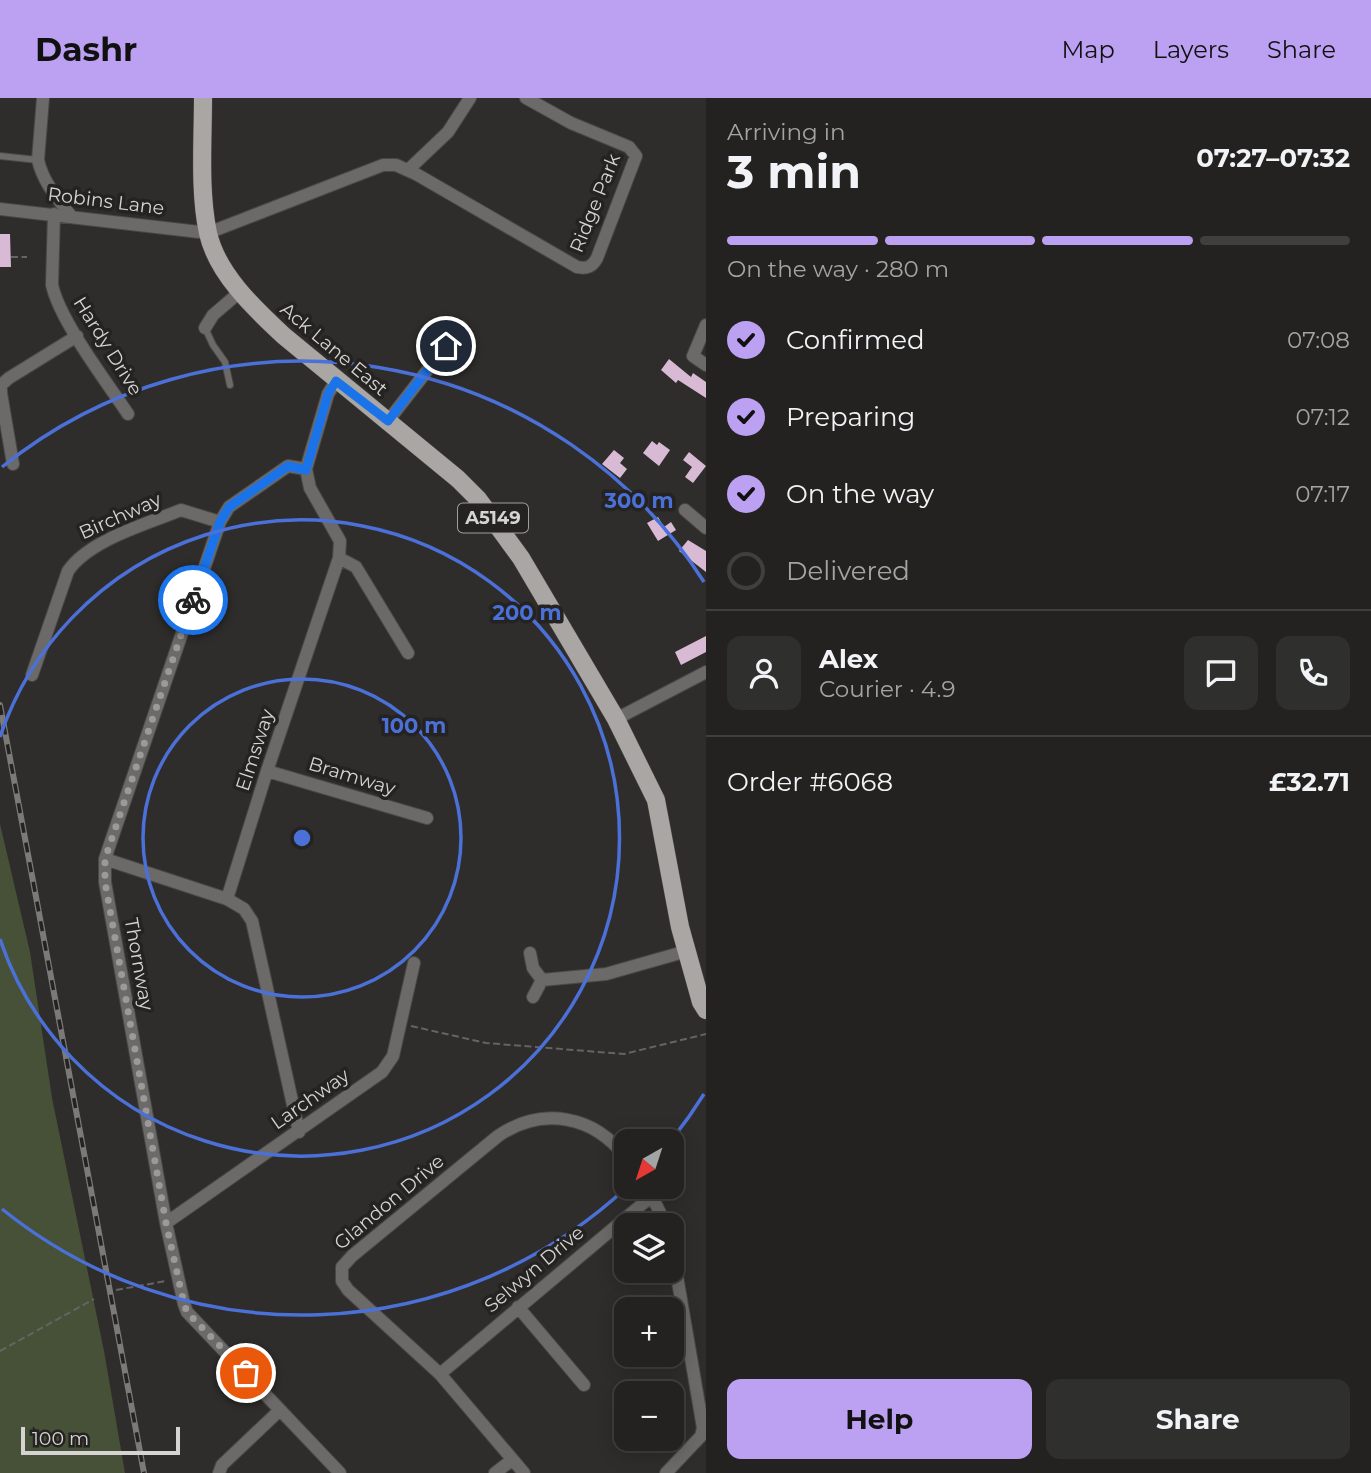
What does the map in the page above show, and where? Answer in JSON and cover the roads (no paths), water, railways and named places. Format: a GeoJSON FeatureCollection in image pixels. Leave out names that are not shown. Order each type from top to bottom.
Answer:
{"type":"FeatureCollection","features":[{"type":"Feature","properties":{"kind":"main road","name":"Ack Lane East"},"geometry":{"type":"LineString","coordinates":[[203,98],[204,183],[208,233],[225,271],[267,321],[336,381],[449,470],[494,520],[521,558],[616,719],[656,800],[680,927],[701,1002],[706,1010]]}},
{"type":"Feature","properties":{"kind":"street"},"geometry":{"type":"LineString","coordinates":[[43,98],[38,159],[44,177],[71,216]]}},
{"type":"Feature","properties":{"kind":"street"},"geometry":{"type":"LineString","coordinates":[[408,170],[454,125],[470,98]]}},
{"type":"Feature","properties":{"kind":"street","name":"Ridge Park"},"geometry":{"type":"LineString","coordinates":[[208,233],[383,165],[396,165],[577,267],[585,269],[593,265],[636,156],[629,147],[571,123],[526,98]]}},
{"type":"Feature","properties":{"kind":"street","name":"Robins Lane"},"geometry":{"type":"LineString","coordinates":[[0,209],[208,233]]}},
{"type":"Feature","properties":{"kind":"street","name":"Hardy Drive"},"geometry":{"type":"LineString","coordinates":[[54,214],[54,294],[77,336],[128,414]]}},
{"type":"Feature","properties":{"kind":"street"},"geometry":{"type":"LineString","coordinates":[[205,328],[213,314],[241,291]]}},
{"type":"Feature","properties":{"kind":"street"},"geometry":{"type":"LineString","coordinates":[[706,325],[693,356],[706,365]]}},
{"type":"Feature","properties":{"kind":"street"},"geometry":{"type":"LineString","coordinates":[[388,421],[461,327]]}},
{"type":"Feature","properties":{"kind":"street"},"geometry":{"type":"LineString","coordinates":[[13,464],[1,385],[77,336]]}},
{"type":"Feature","properties":{"kind":"street"},"geometry":{"type":"LineString","coordinates":[[336,381],[328,394],[306,470],[310,488],[340,541],[339,558],[356,567],[408,653]]}},
{"type":"Feature","properties":{"kind":"street","name":"Thornway"},"geometry":{"type":"LineString","coordinates":[[306,470],[288,466],[229,507],[220,522],[105,859],[105,882],[166,1223],[187,1312],[340,1473]]}},
{"type":"Feature","properties":{"kind":"street","name":"Birchway"},"geometry":{"type":"LineString","coordinates":[[32,675],[68,571],[76,558],[90,548],[181,510],[220,522]]}},
{"type":"Feature","properties":{"kind":"street"},"geometry":{"type":"LineString","coordinates":[[685,510],[706,528]]}},
{"type":"Feature","properties":{"kind":"street","name":"Elmsway"},"geometry":{"type":"LineString","coordinates":[[227,899],[339,558]]}},
{"type":"Feature","properties":{"kind":"street"},"geometry":{"type":"LineString","coordinates":[[616,719],[706,673]]}},
{"type":"Feature","properties":{"kind":"street","name":"Bramway"},"geometry":{"type":"LineString","coordinates":[[267,771],[426,818]]}},
{"type":"Feature","properties":{"kind":"street"},"geometry":{"type":"LineString","coordinates":[[105,859],[227,899],[244,909],[252,921],[299,1132]]}},
{"type":"Feature","properties":{"kind":"street"},"geometry":{"type":"LineString","coordinates":[[542,980],[606,974],[687,951]]}},
{"type":"Feature","properties":{"kind":"street"},"geometry":{"type":"LineString","coordinates":[[530,953],[533,968],[542,980]]}},
{"type":"Feature","properties":{"kind":"street","name":"Larchway"},"geometry":{"type":"LineString","coordinates":[[166,1223],[382,1072],[393,1056],[414,963]]}},
{"type":"Feature","properties":{"kind":"street"},"geometry":{"type":"LineString","coordinates":[[533,997],[542,980]]}},
{"type":"Feature","properties":{"kind":"street","name":"Glandon Drive"},"geometry":{"type":"LineString","coordinates":[[524,1473],[440,1374],[348,1290],[342,1281],[342,1267],[352,1256],[514,1125],[556,1117],[594,1129],[614,1145]]}},
{"type":"Feature","properties":{"kind":"street","name":"Selwyn Drive"},"geometry":{"type":"LineString","coordinates":[[440,1374],[641,1199]]}},
{"type":"Feature","properties":{"kind":"street"},"geometry":{"type":"LineString","coordinates":[[666,1473],[701,1436],[703,1427],[701,1379],[680,1283]]}},
{"type":"Feature","properties":{"kind":"street"},"geometry":{"type":"LineString","coordinates":[[518,1307],[584,1385]]}},
{"type":"Feature","properties":{"kind":"street"},"geometry":{"type":"LineString","coordinates":[[219,1473],[222,1465],[280,1410]]}},
{"type":"Feature","properties":{"kind":"street"},"geometry":{"type":"LineString","coordinates":[[495,1473],[512,1460]]}},
{"type":"Feature","properties":{"kind":"lane"},"geometry":{"type":"LineString","coordinates":[[0,156],[38,159]]}},
{"type":"Feature","properties":{"kind":"lane"},"geometry":{"type":"LineString","coordinates":[[205,328],[225,362],[230,385]]}},
{"type":"Feature","properties":{"kind":"railway"},"geometry":{"type":"LineString","coordinates":[[0,705],[144,1473]]}}]}
